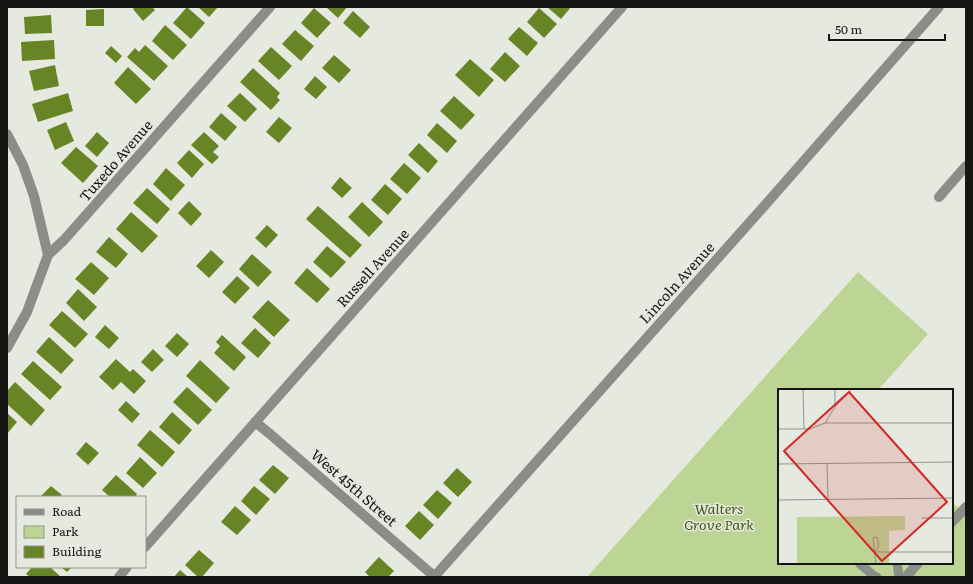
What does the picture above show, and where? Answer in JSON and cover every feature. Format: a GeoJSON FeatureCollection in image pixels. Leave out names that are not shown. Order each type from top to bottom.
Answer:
{"type":"FeatureCollection","features":[{"type":"Feature","properties":{"kind":"street","name":"Tuxedo Avenue"},"geometry":{"type":"LineString","coordinates":[[7,348],[27,312],[48,255],[64,240],[270,7]]}},
{"type":"Feature","properties":{"kind":"street","name":"Russell Avenue"},"geometry":{"type":"LineString","coordinates":[[146,546],[622,7]]}},
{"type":"Feature","properties":{"kind":"street","name":"Lincoln Avenue"},"geometry":{"type":"LineString","coordinates":[[434,577],[939,7]]}},
{"type":"Feature","properties":{"kind":"street"},"geometry":{"type":"LineString","coordinates":[[7,134],[23,165],[34,196],[48,255]]}},
{"type":"Feature","properties":{"kind":"street"},"geometry":{"type":"LineString","coordinates":[[939,197],[966,166]]}},
{"type":"Feature","properties":{"kind":"street","name":"West 45th Street"},"geometry":{"type":"LineString","coordinates":[[255,422],[434,577]]}},
{"type":"Feature","properties":{"kind":"street"},"geometry":{"type":"LineString","coordinates":[[953,521],[966,507]]}},
{"type":"Feature","properties":{"kind":"street"},"geometry":{"type":"LineString","coordinates":[[906,577],[917,564]]}},
{"type":"Feature","properties":{"kind":"street"},"geometry":{"type":"LineString","coordinates":[[119,577],[126,568]]}},
{"type":"Feature","properties":{"kind":"lane"},"geometry":{"type":"LineString","coordinates":[[860,564],[877,577]]}},
{"type":"Feature","properties":{"kind":"lane"},"geometry":{"type":"LineString","coordinates":[[897,564],[899,577]]}},
{"type":"Feature","properties":{"kind":"green space","name":"Walters Grove Park"},"geometry":{"type":"Polygon","coordinates":[[[858,272],[928,334],[879,389],[778,389],[778,564],[953,564],[953,503],[966,514],[966,577],[587,577],[858,272]]]}},
{"type":"Feature","properties":{"kind":"building"},"geometry":{"type":"Polygon","coordinates":[[[135,7],[152,7],[155,10],[143,21],[133,9],[135,7]]]}},
{"type":"Feature","properties":{"kind":"building"},"geometry":{"type":"Polygon","coordinates":[[[187,7],[205,23],[191,39],[173,23],[187,7]]]}},
{"type":"Feature","properties":{"kind":"building"},"geometry":{"type":"Polygon","coordinates":[[[198,7],[218,7],[209,17],[198,7]]]}},
{"type":"Feature","properties":{"kind":"building"},"geometry":{"type":"Polygon","coordinates":[[[326,7],[347,7],[338,18],[326,7]]]}},
{"type":"Feature","properties":{"kind":"building"},"geometry":{"type":"Polygon","coordinates":[[[547,7],[571,7],[561,19],[547,7]]]}},
{"type":"Feature","properties":{"kind":"building"},"geometry":{"type":"Polygon","coordinates":[[[314,8],[331,23],[317,38],[301,23],[314,8]]]}},
{"type":"Feature","properties":{"kind":"building"},"geometry":{"type":"Polygon","coordinates":[[[539,8],[557,24],[544,38],[527,22],[539,8]]]}},
{"type":"Feature","properties":{"kind":"building"},"geometry":{"type":"Polygon","coordinates":[[[104,9],[104,26],[86,26],[86,10],[104,9]]]}},
{"type":"Feature","properties":{"kind":"building"},"geometry":{"type":"Polygon","coordinates":[[[353,11],[370,27],[360,38],[343,23],[353,11]]]}},
{"type":"Feature","properties":{"kind":"building"},"geometry":{"type":"Polygon","coordinates":[[[51,15],[52,33],[25,34],[24,17],[51,15]]]}},
{"type":"Feature","properties":{"kind":"building"},"geometry":{"type":"Polygon","coordinates":[[[165,25],[187,45],[173,60],[152,41],[165,25]]]}},
{"type":"Feature","properties":{"kind":"building"},"geometry":{"type":"Polygon","coordinates":[[[519,27],[538,43],[527,56],[508,39],[519,27]]]}},
{"type":"Feature","properties":{"kind":"building"},"geometry":{"type":"Polygon","coordinates":[[[295,30],[314,46],[301,61],[282,44],[295,30]]]}},
{"type":"Feature","properties":{"kind":"building"},"geometry":{"type":"Polygon","coordinates":[[[54,40],[55,59],[22,61],[21,42],[54,40]]]}},
{"type":"Feature","properties":{"kind":"building"},"geometry":{"type":"Polygon","coordinates":[[[145,45],[168,66],[154,81],[127,57],[135,48],[139,52],[145,45]]]}},
{"type":"Feature","properties":{"kind":"building"},"geometry":{"type":"Polygon","coordinates":[[[111,46],[122,56],[116,63],[105,53],[111,46]]]}},
{"type":"Feature","properties":{"kind":"building"},"geometry":{"type":"Polygon","coordinates":[[[271,47],[292,66],[279,80],[258,61],[271,47]]]}},
{"type":"Feature","properties":{"kind":"building"},"geometry":{"type":"Polygon","coordinates":[[[505,52],[520,66],[505,82],[490,69],[505,52]]]}},
{"type":"Feature","properties":{"kind":"building"},"geometry":{"type":"Polygon","coordinates":[[[334,55],[351,70],[339,83],[322,68],[334,55]]]}},
{"type":"Feature","properties":{"kind":"building"},"geometry":{"type":"Polygon","coordinates":[[[470,59],[494,80],[479,97],[455,75],[470,59]]]}},
{"type":"Feature","properties":{"kind":"building"},"geometry":{"type":"Polygon","coordinates":[[[55,65],[59,86],[34,91],[29,71],[55,65]]]}},
{"type":"Feature","properties":{"kind":"building"},"geometry":{"type":"Polygon","coordinates":[[[128,67],[151,89],[136,104],[114,83],[128,67]]]}},
{"type":"Feature","properties":{"kind":"building"},"geometry":{"type":"Polygon","coordinates":[[[253,68],[280,93],[277,97],[280,100],[271,110],[240,82],[253,68]]]}},
{"type":"Feature","properties":{"kind":"building"},"geometry":{"type":"Polygon","coordinates":[[[315,76],[327,87],[316,99],[304,89],[315,76]]]}},
{"type":"Feature","properties":{"kind":"building"},"geometry":{"type":"Polygon","coordinates":[[[68,93],[73,111],[38,122],[32,104],[68,93]]]}},
{"type":"Feature","properties":{"kind":"building"},"geometry":{"type":"Polygon","coordinates":[[[240,93],[257,109],[245,122],[227,106],[240,93]]]}},
{"type":"Feature","properties":{"kind":"building"},"geometry":{"type":"Polygon","coordinates":[[[454,96],[475,115],[461,130],[440,111],[454,96]]]}},
{"type":"Feature","properties":{"kind":"building"},"geometry":{"type":"Polygon","coordinates":[[[221,113],[237,127],[225,141],[209,127],[221,113]]]}},
{"type":"Feature","properties":{"kind":"building"},"geometry":{"type":"Polygon","coordinates":[[[279,117],[292,128],[279,143],[266,132],[279,117]]]}},
{"type":"Feature","properties":{"kind":"building"},"geometry":{"type":"Polygon","coordinates":[[[66,122],[74,141],[55,150],[47,130],[66,122]]]}},
{"type":"Feature","properties":{"kind":"building"},"geometry":{"type":"Polygon","coordinates":[[[437,123],[457,141],[447,153],[427,135],[437,123]]]}},
{"type":"Feature","properties":{"kind":"building"},"geometry":{"type":"Polygon","coordinates":[[[97,132],[109,143],[97,157],[85,146],[97,132]]]}},
{"type":"Feature","properties":{"kind":"building"},"geometry":{"type":"Polygon","coordinates":[[[204,132],[219,146],[213,152],[219,157],[212,164],[191,145],[204,132]]]}},
{"type":"Feature","properties":{"kind":"building"},"geometry":{"type":"Polygon","coordinates":[[[419,143],[438,161],[428,173],[408,155],[419,143]]]}},
{"type":"Feature","properties":{"kind":"building"},"geometry":{"type":"Polygon","coordinates":[[[76,147],[98,166],[83,183],[61,163],[76,147]]]}},
{"type":"Feature","properties":{"kind":"building"},"geometry":{"type":"Polygon","coordinates":[[[189,150],[204,164],[192,178],[177,163],[189,150]]]}},
{"type":"Feature","properties":{"kind":"building"},"geometry":{"type":"Polygon","coordinates":[[[404,163],[421,178],[407,194],[390,179],[404,163]]]}},
{"type":"Feature","properties":{"kind":"building"},"geometry":{"type":"Polygon","coordinates":[[[166,168],[185,185],[171,201],[153,184],[166,168]]]}},
{"type":"Feature","properties":{"kind":"building"},"geometry":{"type":"Polygon","coordinates":[[[340,177],[352,188],[342,198],[331,188],[340,177]]]}},
{"type":"Feature","properties":{"kind":"building"},"geometry":{"type":"Polygon","coordinates":[[[385,184],[402,199],[388,215],[371,200],[385,184]]]}},
{"type":"Feature","properties":{"kind":"building"},"geometry":{"type":"Polygon","coordinates":[[[147,188],[170,209],[157,224],[133,203],[147,188]]]}},
{"type":"Feature","properties":{"kind":"building"},"geometry":{"type":"Polygon","coordinates":[[[189,201],[202,214],[191,226],[178,213],[189,201]]]}},
{"type":"Feature","properties":{"kind":"building"},"geometry":{"type":"Polygon","coordinates":[[[362,202],[383,222],[369,237],[348,217],[362,202]]]}},
{"type":"Feature","properties":{"kind":"building"},"geometry":{"type":"Polygon","coordinates":[[[318,206],[362,245],[350,258],[306,219],[318,206]]]}},
{"type":"Feature","properties":{"kind":"building"},"geometry":{"type":"Polygon","coordinates":[[[131,212],[158,236],[142,253],[116,229],[131,212]]]}},
{"type":"Feature","properties":{"kind":"building"},"geometry":{"type":"Polygon","coordinates":[[[267,225],[278,235],[266,248],[255,238],[267,225]]]}},
{"type":"Feature","properties":{"kind":"building"},"geometry":{"type":"Polygon","coordinates":[[[109,237],[128,254],[116,268],[96,252],[109,237]]]}},
{"type":"Feature","properties":{"kind":"building"},"geometry":{"type":"Polygon","coordinates":[[[327,246],[346,262],[331,278],[313,262],[327,246]]]}},
{"type":"Feature","properties":{"kind":"building"},"geometry":{"type":"Polygon","coordinates":[[[211,250],[224,262],[209,278],[196,266],[211,250]]]}},
{"type":"Feature","properties":{"kind":"building"},"geometry":{"type":"Polygon","coordinates":[[[252,254],[272,272],[258,287],[239,269],[252,254]]]}},
{"type":"Feature","properties":{"kind":"building"},"geometry":{"type":"Polygon","coordinates":[[[91,262],[109,278],[94,295],[75,279],[91,262]]]}},
{"type":"Feature","properties":{"kind":"building"},"geometry":{"type":"Polygon","coordinates":[[[307,268],[330,289],[317,303],[294,283],[307,268]]]}},
{"type":"Feature","properties":{"kind":"building"},"geometry":{"type":"Polygon","coordinates":[[[237,276],[250,288],[235,304],[222,292],[237,276]]]}},
{"type":"Feature","properties":{"kind":"building"},"geometry":{"type":"Polygon","coordinates":[[[78,289],[97,307],[84,321],[66,303],[78,289]]]}},
{"type":"Feature","properties":{"kind":"building"},"geometry":{"type":"Polygon","coordinates":[[[268,300],[290,320],[274,337],[252,317],[268,300]]]}},
{"type":"Feature","properties":{"kind":"building"},"geometry":{"type":"Polygon","coordinates":[[[62,311],[88,334],[75,348],[49,325],[62,311]]]}},
{"type":"Feature","properties":{"kind":"building"},"geometry":{"type":"Polygon","coordinates":[[[105,325],[119,338],[109,349],[95,337],[105,325]]]}},
{"type":"Feature","properties":{"kind":"building"},"geometry":{"type":"Polygon","coordinates":[[[255,328],[271,343],[258,358],[241,343],[255,328]]]}},
{"type":"Feature","properties":{"kind":"building"},"geometry":{"type":"Polygon","coordinates":[[[177,333],[189,344],[177,357],[165,346],[177,333]]]}},
{"type":"Feature","properties":{"kind":"building"},"geometry":{"type":"Polygon","coordinates":[[[222,335],[246,357],[234,371],[214,353],[220,346],[216,342],[222,335]]]}},
{"type":"Feature","properties":{"kind":"building"},"geometry":{"type":"Polygon","coordinates":[[[49,337],[74,360],[61,374],[36,352],[49,337]]]}},
{"type":"Feature","properties":{"kind":"building"},"geometry":{"type":"Polygon","coordinates":[[[153,349],[164,360],[152,372],[141,362],[153,349]]]}},
{"type":"Feature","properties":{"kind":"building"},"geometry":{"type":"Polygon","coordinates":[[[116,359],[130,372],[133,369],[146,381],[134,394],[121,382],[113,390],[99,377],[116,359]]]}},
{"type":"Feature","properties":{"kind":"building"},"geometry":{"type":"Polygon","coordinates":[[[200,360],[230,388],[216,403],[186,376],[200,360]]]}},
{"type":"Feature","properties":{"kind":"building"},"geometry":{"type":"Polygon","coordinates":[[[33,361],[62,387],[50,400],[21,374],[33,361]]]}},
{"type":"Feature","properties":{"kind":"building"},"geometry":{"type":"Polygon","coordinates":[[[15,382],[45,410],[31,426],[7,404],[7,391],[15,382]]]}},
{"type":"Feature","properties":{"kind":"building"},"geometry":{"type":"Polygon","coordinates":[[[187,387],[212,410],[198,425],[173,402],[187,387]]]}},
{"type":"Feature","properties":{"kind":"building"},"geometry":{"type":"Polygon","coordinates":[[[126,401],[140,414],[132,423],[118,410],[126,401]]]}},
{"type":"Feature","properties":{"kind":"building"},"geometry":{"type":"Polygon","coordinates":[[[172,412],[192,430],[179,445],[159,427],[172,412]]]}},
{"type":"Feature","properties":{"kind":"building"},"geometry":{"type":"Polygon","coordinates":[[[7,413],[17,422],[7,434],[7,413]]]}},
{"type":"Feature","properties":{"kind":"building"},"geometry":{"type":"Polygon","coordinates":[[[150,430],[175,452],[162,467],[137,445],[150,430]]]}},
{"type":"Feature","properties":{"kind":"building"},"geometry":{"type":"Polygon","coordinates":[[[86,442],[99,453],[88,465],[76,454],[86,442]]]}},
{"type":"Feature","properties":{"kind":"building"},"geometry":{"type":"Polygon","coordinates":[[[140,457],[157,473],[143,488],[126,473],[140,457]]]}},
{"type":"Feature","properties":{"kind":"building"},"geometry":{"type":"Polygon","coordinates":[[[273,465],[289,478],[275,494],[259,480],[273,465]]]}},
{"type":"Feature","properties":{"kind":"building"},"geometry":{"type":"Polygon","coordinates":[[[457,468],[472,482],[458,497],[443,483],[457,468]]]}},
{"type":"Feature","properties":{"kind":"building"},"geometry":{"type":"Polygon","coordinates":[[[116,475],[137,494],[136,496],[109,496],[102,490],[116,475]]]}},
{"type":"Feature","properties":{"kind":"building"},"geometry":{"type":"Polygon","coordinates":[[[51,486],[62,495],[61,496],[41,496],[51,486]]]}},
{"type":"Feature","properties":{"kind":"building"},"geometry":{"type":"Polygon","coordinates":[[[254,486],[270,499],[256,515],[241,501],[254,486]]]}},
{"type":"Feature","properties":{"kind":"building"},"geometry":{"type":"Polygon","coordinates":[[[437,490],[452,503],[438,519],[423,505],[437,490]]]}},
{"type":"Feature","properties":{"kind":"building"},"geometry":{"type":"Polygon","coordinates":[[[235,506],[251,520],[237,535],[221,522],[235,506]]]}},
{"type":"Feature","properties":{"kind":"building"},"geometry":{"type":"Polygon","coordinates":[[[419,511],[434,525],[420,540],[405,526],[419,511]]]}},
{"type":"Feature","properties":{"kind":"building"},"geometry":{"type":"Polygon","coordinates":[[[199,550],[214,563],[202,577],[198,577],[185,565],[199,550]]]}},
{"type":"Feature","properties":{"kind":"building"},"geometry":{"type":"Polygon","coordinates":[[[379,557],[394,571],[388,577],[370,577],[365,572],[379,557]]]}},
{"type":"Feature","properties":{"kind":"building"},"geometry":{"type":"Polygon","coordinates":[[[31,568],[51,568],[61,577],[30,577],[26,574],[31,568]]]}},
{"type":"Feature","properties":{"kind":"building"},"geometry":{"type":"Polygon","coordinates":[[[62,568],[71,568],[67,572],[62,568]]]}},
{"type":"Feature","properties":{"kind":"building"},"geometry":{"type":"Polygon","coordinates":[[[180,570],[188,577],[174,577],[180,570]]]}}]}
